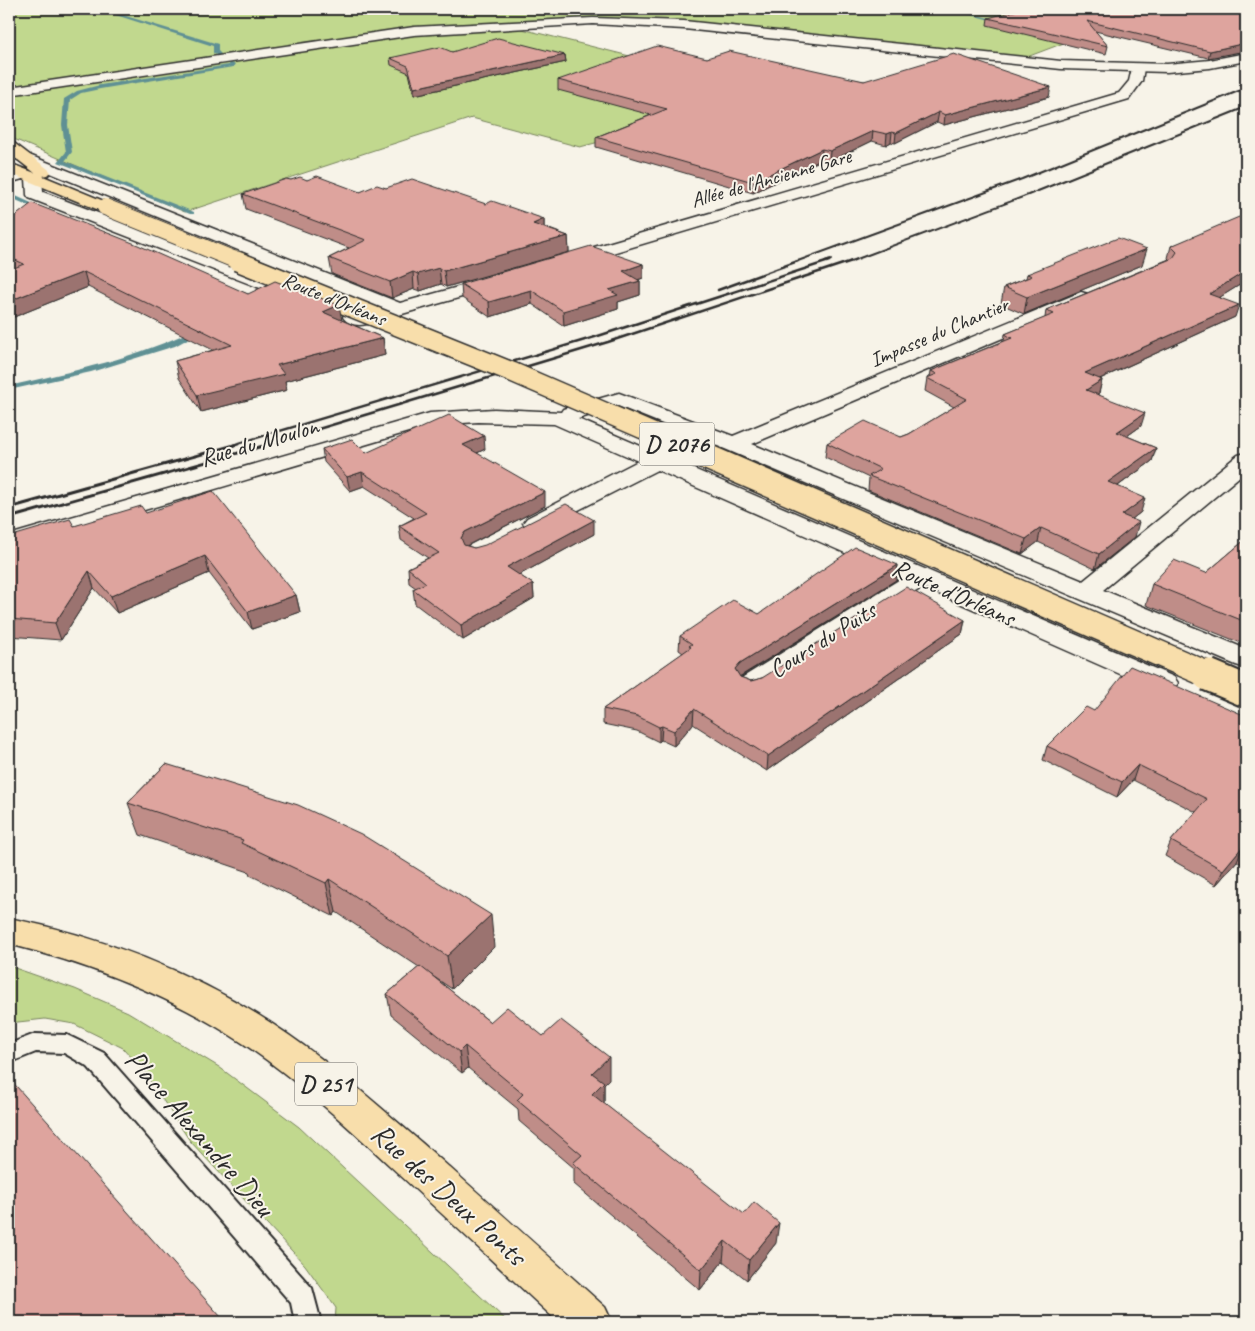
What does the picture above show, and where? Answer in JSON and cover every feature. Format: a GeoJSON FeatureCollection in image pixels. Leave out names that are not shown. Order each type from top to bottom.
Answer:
{"type":"FeatureCollection","features":[{"type":"Feature","properties":{"kind":"main road","name":"Route d'Orléans"},"geometry":{"type":"LineString","coordinates":[[16,164],[74,194],[512,372],[1246,691]]}},
{"type":"Feature","properties":{"kind":"main road","name":"Route d'Orléans"},"geometry":{"type":"LineString","coordinates":[[16,164],[74,194]]}},
{"type":"Feature","properties":{"kind":"main road","name":"Rue des Deux Ponts"},"geometry":{"type":"LineString","coordinates":[[9,930],[39,937],[102,958],[168,984],[234,1020],[287,1053],[351,1104],[590,1322]]}},
{"type":"Feature","properties":{"kind":"street"},"geometry":{"type":"LineString","coordinates":[[9,91],[133,71],[414,31],[503,24],[592,21],[684,25],[1061,65],[1073,68],[1183,73],[1246,62]]}},
{"type":"Feature","properties":{"kind":"street"},"geometry":{"type":"LineString","coordinates":[[1138,71],[1202,65],[1246,57]]}},
{"type":"Feature","properties":{"kind":"street"},"geometry":{"type":"LineString","coordinates":[[9,80],[133,71]]}},
{"type":"Feature","properties":{"kind":"street","name":"Allée de l'Ancienne Gare"},"geometry":{"type":"LineString","coordinates":[[548,266],[1124,96],[1138,71]]}},
{"type":"Feature","properties":{"kind":"street"},"geometry":{"type":"LineString","coordinates":[[16,164],[35,195],[360,320],[510,277]]}},
{"type":"Feature","properties":{"kind":"street"},"geometry":{"type":"LineString","coordinates":[[16,164],[398,309]]}},
{"type":"Feature","properties":{"kind":"street","name":"Impasse du Chantier"},"geometry":{"type":"LineString","coordinates":[[733,444],[1099,291]]}},
{"type":"Feature","properties":{"kind":"street","name":"Route d'Orléans"},"geometry":{"type":"LineString","coordinates":[[558,418],[619,399],[733,444],[1086,590],[1246,659]]}},
{"type":"Feature","properties":{"kind":"street","name":"Rue du Moulon"},"geometry":{"type":"LineString","coordinates":[[9,543],[430,419],[460,415],[558,418]]}},
{"type":"Feature","properties":{"kind":"street","name":"Route d'Orléans"},"geometry":{"type":"LineString","coordinates":[[558,418],[1183,692]]}},
{"type":"Feature","properties":{"kind":"street"},"geometry":{"type":"LineString","coordinates":[[1086,590],[1246,460]]}},
{"type":"Feature","properties":{"kind":"street"},"geometry":{"type":"LineString","coordinates":[[519,531],[656,461]]}},
{"type":"Feature","properties":{"kind":"street","name":"Cours du Puits"},"geometry":{"type":"LineString","coordinates":[[750,685],[920,578]]}},
{"type":"Feature","properties":{"kind":"lane","name":"Place Alexandre Dieu"},"geometry":{"type":"LineString","coordinates":[[9,1054],[35,1043],[67,1044],[96,1060],[303,1298],[308,1322]]}},
{"type":"Feature","properties":{"kind":"green space"},"geometry":{"type":"Polygon","coordinates":[[[9,9],[1061,9],[1069,41],[1019,60],[635,21],[506,25],[781,94],[580,147],[472,118],[185,212],[9,137],[9,9]]]}},
{"type":"Feature","properties":{"kind":"green space"},"geometry":{"type":"Polygon","coordinates":[[[9,966],[75,989],[128,1012],[219,1067],[299,1127],[508,1322],[335,1322],[336,1308],[305,1265],[190,1141],[143,1070],[123,1048],[74,1024],[45,1019],[9,1023],[9,966]]]}},
{"type":"Feature","properties":{"kind":"building"},"geometry":{"type":"Polygon","coordinates":[[[1022,9],[1246,9],[1246,43],[1210,51],[1087,21],[1108,46],[988,18],[1022,9]]]}},
{"type":"Feature","properties":{"kind":"building"},"geometry":{"type":"Polygon","coordinates":[[[498,38],[565,55],[414,88],[408,66],[390,58],[440,47],[452,52],[498,38]]]}},
{"type":"Feature","properties":{"kind":"building"},"geometry":{"type":"Polygon","coordinates":[[[657,46],[707,58],[729,51],[864,81],[954,54],[1051,87],[945,115],[939,112],[896,133],[887,134],[873,131],[830,151],[822,149],[753,182],[596,137],[667,109],[558,80],[657,46]]]}},
{"type":"Feature","properties":{"kind":"building"},"geometry":{"type":"Polygon","coordinates":[[[317,176],[360,192],[377,185],[386,188],[412,179],[486,204],[492,201],[544,219],[533,224],[568,236],[444,271],[439,268],[418,274],[413,272],[390,282],[329,258],[366,240],[243,194],[286,179],[291,180],[300,177],[307,180],[317,176]]]}},
{"type":"Feature","properties":{"kind":"building"},"geometry":{"type":"Polygon","coordinates":[[[32,203],[138,245],[248,294],[275,281],[339,305],[323,312],[383,338],[277,365],[284,374],[197,395],[175,361],[232,345],[84,272],[9,301],[9,270],[24,264],[9,257],[9,221],[32,203]]]}},
{"type":"Feature","properties":{"kind":"building"},"geometry":{"type":"Polygon","coordinates":[[[1239,217],[1246,220],[1246,271],[1209,294],[1239,305],[1085,373],[1102,380],[1086,390],[1145,413],[1117,432],[1156,448],[1108,482],[1145,498],[1122,515],[1139,522],[1099,554],[1041,528],[1026,539],[869,476],[881,469],[827,443],[865,421],[901,437],[909,434],[967,399],[927,378],[937,374],[931,371],[1012,338],[1005,334],[1054,314],[1046,310],[1173,258],[1177,252],[1171,246],[1239,217]]]}},
{"type":"Feature","properties":{"kind":"building"},"geometry":{"type":"Polygon","coordinates":[[[1118,238],[1147,249],[1027,297],[1004,287],[1032,276],[1027,274],[1118,238]]]}},
{"type":"Feature","properties":{"kind":"building"},"geometry":{"type":"Polygon","coordinates":[[[591,246],[643,264],[623,271],[640,281],[609,290],[618,295],[563,311],[531,290],[489,302],[461,284],[591,246]]]}},
{"type":"Feature","properties":{"kind":"building"},"geometry":{"type":"Polygon","coordinates":[[[449,415],[484,436],[463,445],[545,492],[465,532],[461,538],[464,545],[474,548],[485,545],[566,504],[594,520],[507,567],[533,584],[461,625],[413,589],[426,583],[408,568],[439,553],[399,526],[426,513],[362,472],[347,477],[322,449],[352,439],[366,453],[449,415]]]}},
{"type":"Feature","properties":{"kind":"building"},"geometry":{"type":"Polygon","coordinates":[[[213,491],[296,595],[248,612],[205,556],[111,596],[89,571],[55,623],[9,619],[9,537],[70,519],[74,526],[141,506],[146,513],[213,491]]]}},
{"type":"Feature","properties":{"kind":"building"},"geometry":{"type":"Polygon","coordinates":[[[1246,539],[1246,622],[1152,584],[1174,560],[1206,573],[1246,539]]]}},
{"type":"Feature","properties":{"kind":"building"},"geometry":{"type":"Polygon","coordinates":[[[855,547],[898,565],[740,663],[735,669],[740,677],[751,681],[762,678],[906,587],[965,620],[768,756],[694,709],[674,731],[662,726],[659,727],[637,716],[603,709],[691,647],[689,646],[692,644],[680,636],[733,600],[759,614],[855,547]]]}},
{"type":"Feature","properties":{"kind":"building"},"geometry":{"type":"Polygon","coordinates":[[[1130,666],[1246,716],[1246,848],[1243,846],[1223,870],[1171,841],[1207,799],[1138,765],[1122,782],[1047,746],[1086,707],[1094,711],[1130,666]]]}},
{"type":"Feature","properties":{"kind":"building"},"geometry":{"type":"Polygon","coordinates":[[[166,764],[298,805],[361,834],[491,915],[447,956],[329,879],[326,883],[241,843],[243,840],[128,803],[166,764]]]}},
{"type":"Feature","properties":{"kind":"building"},"geometry":{"type":"Polygon","coordinates":[[[420,966],[490,1022],[507,1007],[543,1036],[561,1020],[609,1057],[592,1073],[604,1082],[592,1094],[744,1214],[754,1202],[779,1223],[749,1260],[725,1241],[701,1270],[573,1163],[582,1155],[517,1100],[523,1094],[465,1046],[459,1052],[387,994],[420,966]]]}},
{"type":"Feature","properties":{"kind":"building"},"geometry":{"type":"Polygon","coordinates":[[[9,1078],[221,1317],[215,1322],[9,1322],[9,1078]]]}},
{"type":"Feature","properties":{"kind":"waterway"},"geometry":{"type":"LineString","coordinates":[[99,9],[216,45],[215,52],[218,54]]}},
{"type":"Feature","properties":{"kind":"waterway"},"geometry":{"type":"LineString","coordinates":[[950,9],[1002,22]]}},
{"type":"Feature","properties":{"kind":"waterway"},"geometry":{"type":"LineString","coordinates":[[192,213],[61,162],[69,152],[65,125],[67,99],[79,92],[100,87],[231,66],[232,64]]}},
{"type":"Feature","properties":{"kind":"waterway"},"geometry":{"type":"LineString","coordinates":[[9,195],[43,210]]}},
{"type":"Feature","properties":{"kind":"waterway"},"geometry":{"type":"LineString","coordinates":[[9,388],[88,370],[172,344],[200,330]]}},
{"type":"Feature","properties":{"kind":"railway"},"geometry":{"type":"LineString","coordinates":[[795,262],[1022,179],[1246,88]]}},
{"type":"Feature","properties":{"kind":"railway"},"geometry":{"type":"LineString","coordinates":[[849,262],[1028,195],[1246,107]]}},
{"type":"Feature","properties":{"kind":"railway"},"geometry":{"type":"LineString","coordinates":[[825,262],[831,260]]}},
{"type":"Feature","properties":{"kind":"railway"},"geometry":{"type":"LineString","coordinates":[[718,290],[798,261]]}},
{"type":"Feature","properties":{"kind":"railway"},"geometry":{"type":"LineString","coordinates":[[233,445],[595,337],[829,261]]}},
{"type":"Feature","properties":{"kind":"railway"},"geometry":{"type":"LineString","coordinates":[[265,445],[608,342],[849,262]]}},
{"type":"Feature","properties":{"kind":"railway"},"geometry":{"type":"LineString","coordinates":[[9,508],[238,444]]}},
{"type":"Feature","properties":{"kind":"railway"},"geometry":{"type":"LineString","coordinates":[[9,518],[270,444]]}}]}
